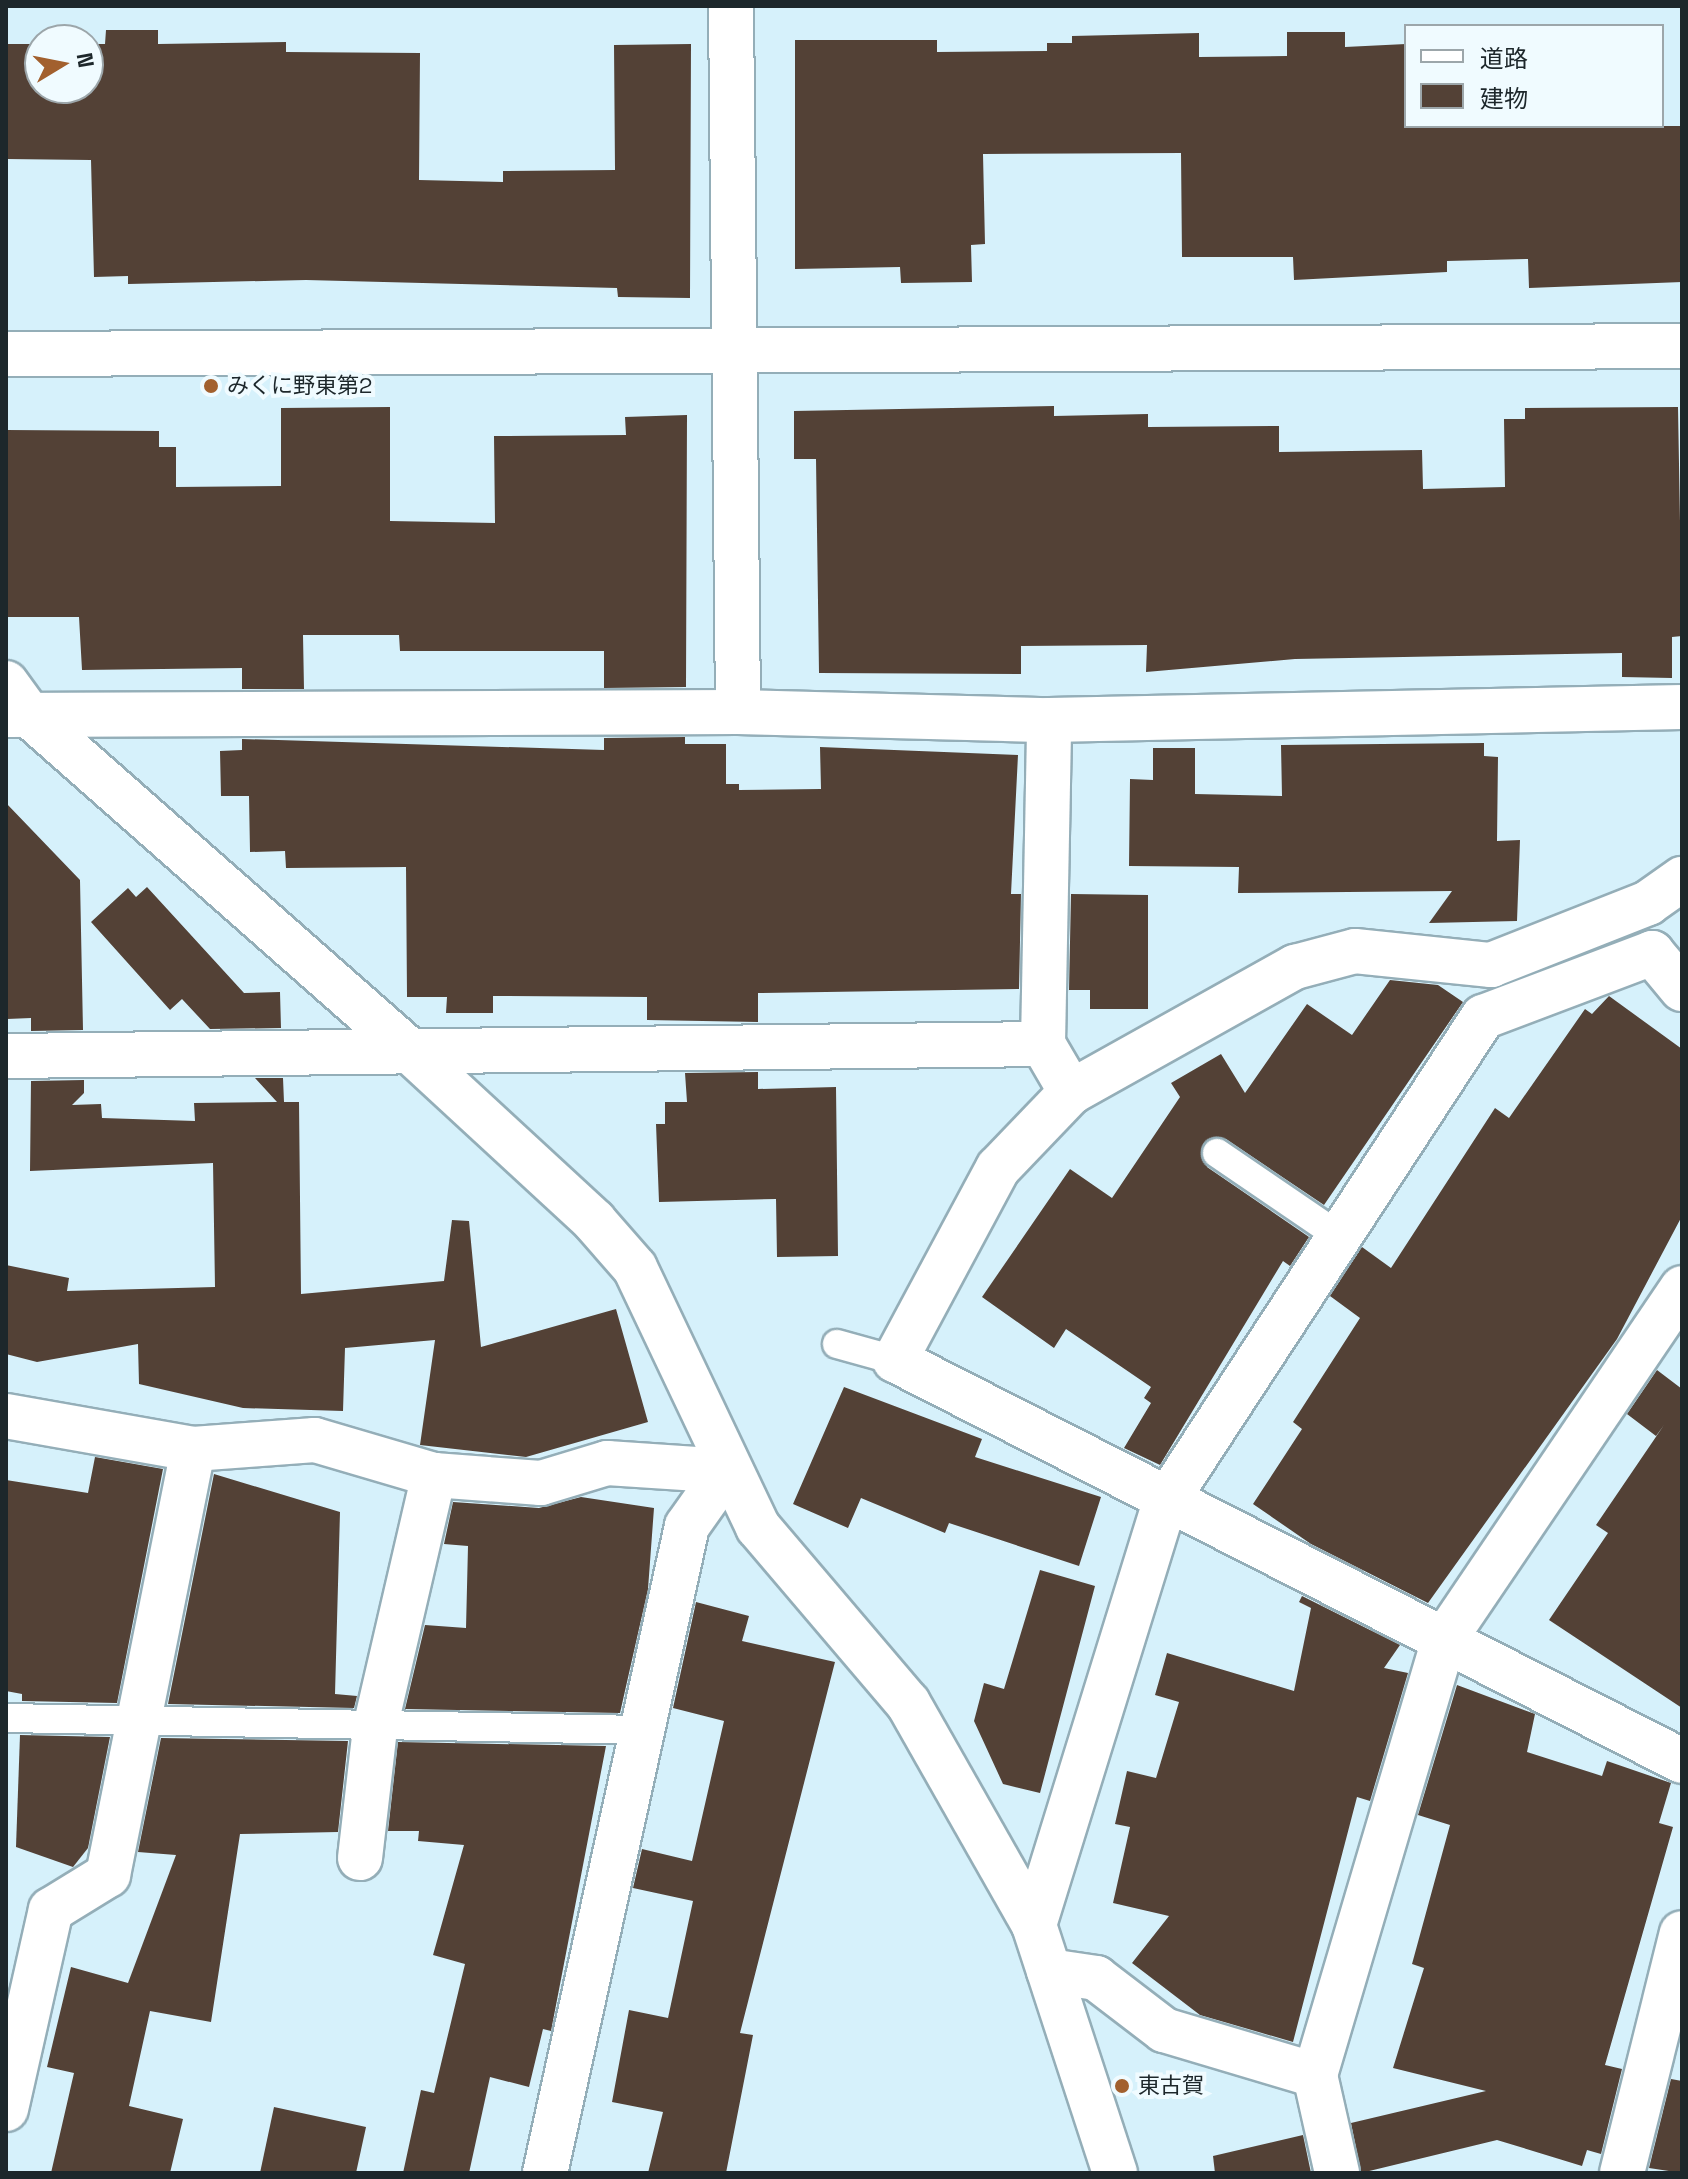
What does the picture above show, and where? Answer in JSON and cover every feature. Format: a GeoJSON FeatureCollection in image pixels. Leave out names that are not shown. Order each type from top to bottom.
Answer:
{"type":"FeatureCollection","features":[{"type":"Feature","properties":{"kind":"street"},"geometry":{"type":"LineString","coordinates":[[731,6],[732,352],[738,712]]}},
{"type":"Feature","properties":{"kind":"street"},"geometry":{"type":"LineString","coordinates":[[6,354],[1682,346]]}},
{"type":"Feature","properties":{"kind":"street"},"geometry":{"type":"LineString","coordinates":[[14,704],[738,712],[1049,720],[1682,707]]}},
{"type":"Feature","properties":{"kind":"street"},"geometry":{"type":"LineString","coordinates":[[14,704],[410,1051],[594,1221],[635,1268],[726,1471],[758,1527],[908,1703],[1034,1925],[1115,2173]]}},
{"type":"Feature","properties":{"kind":"street"},"geometry":{"type":"LineString","coordinates":[[1049,720],[1043,1044],[1071,1092]]}},
{"type":"Feature","properties":{"kind":"street"},"geometry":{"type":"LineString","coordinates":[[1682,879],[1648,903],[1491,965],[1355,951],[1295,967],[1071,1092],[998,1168],[895,1360],[1165,1503],[1682,1761]]}},
{"type":"Feature","properties":{"kind":"street"},"geometry":{"type":"LineString","coordinates":[[1034,1925],[1165,1503],[1483,1017],[1652,953],[1682,989]]}},
{"type":"Feature","properties":{"kind":"street"},"geometry":{"type":"LineString","coordinates":[[6,1056],[1043,1044]]}},
{"type":"Feature","properties":{"kind":"street"},"geometry":{"type":"LineString","coordinates":[[1337,2173],[1315,2075],[1444,1640],[1682,1288]]}},
{"type":"Feature","properties":{"kind":"street"},"geometry":{"type":"LineString","coordinates":[[6,1416],[193,1449],[315,1440],[434,1475],[541,1483],[607,1463],[726,1471]]}},
{"type":"Feature","properties":{"kind":"street"},"geometry":{"type":"LineString","coordinates":[[6,2109],[51,1910],[108,1875],[137,1717],[193,1449]]}},
{"type":"Feature","properties":{"kind":"street"},"geometry":{"type":"LineString","coordinates":[[545,2173],[687,1526],[726,1471]]}},
{"type":"Feature","properties":{"kind":"street"},"geometry":{"type":"LineString","coordinates":[[360,1858],[375,1728],[434,1475]]}},
{"type":"Feature","properties":{"kind":"street"},"geometry":{"type":"LineString","coordinates":[[1622,2173],[1682,1933]]}},
{"type":"Feature","properties":{"kind":"street"},"geometry":{"type":"LineString","coordinates":[[1049,1971],[1096,1978],[1164,2030],[1315,2075]]}},
{"type":"Feature","properties":{"kind":"lane"},"geometry":{"type":"LineString","coordinates":[[1217,1153],[1340,1237]]}},
{"type":"Feature","properties":{"kind":"lane"},"geometry":{"type":"LineString","coordinates":[[837,1344],[895,1360]]}},
{"type":"Feature","properties":{"kind":"lane"},"geometry":{"type":"LineString","coordinates":[[6,1718],[137,1717],[375,1728],[642,1730]]}},
{"type":"Feature","properties":{"kind":"building"},"geometry":{"type":"Polygon","coordinates":[[[106,30],[158,30],[158,44],[286,42],[286,52],[420,53],[419,180],[503,182],[503,171],[615,170],[614,45],[691,44],[690,298],[618,297],[617,288],[306,280],[128,284],[128,276],[94,277],[91,160],[6,159],[6,44],[24,44],[24,104],[104,104],[106,30]]]}},
{"type":"Feature","properties":{"kind":"building"},"geometry":{"type":"Polygon","coordinates":[[[1287,32],[1345,32],[1345,47],[1404,44],[1404,128],[1682,126],[1682,282],[1529,288],[1528,259],[1447,261],[1447,272],[1294,280],[1293,257],[1182,257],[1181,153],[983,154],[985,244],[971,245],[972,282],[901,283],[900,267],[795,269],[795,40],[937,40],[937,52],[1047,51],[1047,43],[1072,43],[1072,36],[1199,33],[1199,57],[1287,56],[1287,32]]]}},
{"type":"Feature","properties":{"kind":"building"},"geometry":{"type":"Polygon","coordinates":[[[1054,406],[1054,416],[1148,414],[1148,427],[1279,426],[1279,452],[1422,450],[1423,489],[1505,487],[1504,419],[1525,419],[1525,408],[1678,407],[1682,636],[1672,637],[1672,678],[1622,677],[1622,653],[1295,659],[1146,672],[1147,645],[1021,646],[1021,674],[819,673],[816,459],[794,459],[794,411],[1054,406]]]}},
{"type":"Feature","properties":{"kind":"building"},"geometry":{"type":"Polygon","coordinates":[[[390,407],[390,521],[495,523],[494,436],[626,435],[625,417],[687,415],[686,687],[604,688],[604,651],[400,651],[399,635],[303,635],[304,689],[242,689],[242,668],[82,670],[79,617],[6,617],[6,430],[159,431],[159,447],[176,447],[176,487],[281,486],[281,408],[390,407]]]}},
{"type":"Feature","properties":{"kind":"building"},"geometry":{"type":"Polygon","coordinates":[[[685,737],[685,744],[726,744],[726,784],[739,784],[739,790],[821,789],[820,747],[1018,755],[1011,894],[1021,894],[1019,989],[758,993],[758,1022],[647,1020],[647,997],[493,996],[493,1013],[446,1013],[447,997],[407,997],[406,867],[286,868],[285,851],[250,852],[249,796],[221,796],[220,751],[242,750],[242,739],[604,750],[604,738],[685,737]]]}},
{"type":"Feature","properties":{"kind":"building"},"geometry":{"type":"Polygon","coordinates":[[[1484,743],[1484,756],[1498,757],[1497,841],[1520,840],[1517,921],[1429,923],[1452,891],[1238,893],[1239,867],[1129,866],[1130,779],[1153,780],[1153,748],[1195,748],[1195,794],[1282,796],[1281,745],[1484,743]]]}},
{"type":"Feature","properties":{"kind":"building"},"geometry":{"type":"Polygon","coordinates":[[[6,803],[80,880],[83,1030],[31,1031],[31,1018],[7,1019],[6,803]]]}},
{"type":"Feature","properties":{"kind":"building"},"geometry":{"type":"Polygon","coordinates":[[[147,887],[244,993],[280,992],[281,1028],[210,1029],[182,999],[170,1010],[91,922],[128,888],[136,897],[147,887]]]}},
{"type":"Feature","properties":{"kind":"building"},"geometry":{"type":"Polygon","coordinates":[[[1071,894],[1148,895],[1148,1009],[1090,1009],[1090,990],[1069,990],[1071,894]]]}},
{"type":"Feature","properties":{"kind":"building"},"geometry":{"type":"Polygon","coordinates":[[[1390,980],[1438,985],[1463,1002],[1324,1205],[1226,1139],[1203,1144],[1207,1167],[1309,1237],[1290,1266],[1283,1261],[1160,1465],[1124,1448],[1151,1403],[1144,1398],[1151,1387],[1066,1329],[1054,1348],[982,1297],[1070,1169],[1112,1198],[1180,1097],[1171,1083],[1221,1054],[1245,1093],[1307,1004],[1352,1035],[1390,980]]]}},
{"type":"Feature","properties":{"kind":"building"},"geometry":{"type":"Polygon","coordinates":[[[1609,996],[1682,1049],[1682,1216],[1617,1339],[1428,1603],[1311,1544],[1253,1504],[1302,1429],[1293,1422],[1360,1318],[1330,1296],[1362,1247],[1391,1268],[1495,1108],[1509,1118],[1585,1009],[1592,1014],[1609,996]]]}},
{"type":"Feature","properties":{"kind":"building"},"geometry":{"type":"Polygon","coordinates":[[[758,1072],[758,1089],[836,1087],[838,1256],[777,1257],[776,1199],[659,1202],[656,1124],[665,1124],[665,1102],[687,1102],[685,1073],[758,1072]]]}},
{"type":"Feature","properties":{"kind":"building"},"geometry":{"type":"Polygon","coordinates":[[[255,1078],[283,1078],[284,1102],[299,1102],[301,1294],[444,1281],[452,1220],[469,1221],[481,1347],[616,1309],[648,1422],[526,1457],[420,1445],[435,1340],[345,1348],[343,1411],[243,1408],[139,1384],[138,1344],[37,1362],[6,1354],[6,1265],[69,1278],[67,1291],[215,1287],[213,1163],[30,1171],[31,1081],[84,1080],[84,1093],[72,1105],[101,1104],[102,1118],[195,1121],[194,1103],[277,1102],[255,1078]]]}},
{"type":"Feature","properties":{"kind":"building"},"geometry":{"type":"Polygon","coordinates":[[[1657,1370],[1682,1389],[1682,1708],[1549,1620],[1608,1533],[1596,1525],[1664,1425],[1656,1436],[1627,1414],[1657,1370]]]}},
{"type":"Feature","properties":{"kind":"building"},"geometry":{"type":"Polygon","coordinates":[[[844,1387],[982,1439],[975,1457],[1101,1497],[1079,1566],[949,1523],[945,1533],[861,1498],[848,1528],[793,1504],[844,1387]]]}},
{"type":"Feature","properties":{"kind":"building"},"geometry":{"type":"Polygon","coordinates":[[[95,1457],[163,1469],[117,1703],[22,1701],[22,1694],[6,1691],[6,1480],[88,1493],[95,1457]]]}},
{"type":"Feature","properties":{"kind":"building"},"geometry":{"type":"Polygon","coordinates":[[[214,1474],[340,1512],[335,1694],[357,1696],[354,1708],[168,1704],[214,1474]]]}},
{"type":"Feature","properties":{"kind":"building"},"geometry":{"type":"Polygon","coordinates":[[[581,1497],[654,1508],[648,1589],[620,1713],[405,1709],[425,1625],[466,1628],[468,1546],[444,1544],[453,1502],[539,1508],[581,1497]]]}},
{"type":"Feature","properties":{"kind":"building"},"geometry":{"type":"Polygon","coordinates":[[[1040,1570],[1095,1586],[1040,1793],[1003,1784],[974,1721],[984,1683],[1004,1689],[1040,1570]]]}},
{"type":"Feature","properties":{"kind":"building"},"geometry":{"type":"Polygon","coordinates":[[[1302,1596],[1400,1645],[1384,1668],[1408,1673],[1370,1801],[1357,1797],[1293,2042],[1200,2015],[1132,1963],[1169,1916],[1113,1903],[1130,1827],[1115,1824],[1127,1771],[1156,1778],[1179,1702],[1155,1695],[1167,1653],[1294,1691],[1311,1608],[1299,1602],[1302,1596]]]}},
{"type":"Feature","properties":{"kind":"building"},"geometry":{"type":"Polygon","coordinates":[[[696,1602],[749,1616],[742,1641],[835,1662],[740,2033],[753,2035],[726,2173],[648,2173],[663,2112],[612,2102],[629,2010],[668,2018],[693,1901],[633,1888],[642,1849],[692,1861],[724,1721],[673,1708],[696,1602]]]}},
{"type":"Feature","properties":{"kind":"building"},"geometry":{"type":"Polygon","coordinates":[[[1457,1685],[1535,1714],[1527,1752],[1602,1776],[1607,1761],[1671,1783],[1659,1823],[1673,1827],[1605,2065],[1622,2069],[1601,2154],[1587,2150],[1582,2166],[1497,2140],[1361,2173],[1351,2123],[1486,2091],[1393,2068],[1424,1968],[1412,1964],[1450,1825],[1418,1815],[1457,1685]]]}},
{"type":"Feature","properties":{"kind":"building"},"geometry":{"type":"Polygon","coordinates":[[[20,1735],[110,1737],[88,1848],[73,1867],[16,1847],[20,1735]]]}},
{"type":"Feature","properties":{"kind":"building"},"geometry":{"type":"Polygon","coordinates":[[[161,1738],[348,1741],[338,1832],[240,1834],[211,2022],[150,2011],[129,2106],[183,2119],[170,2173],[51,2173],[74,2073],[47,2067],[71,1967],[128,1983],[176,1855],[138,1852],[161,1738]]]}},
{"type":"Feature","properties":{"kind":"building"},"geometry":{"type":"Polygon","coordinates":[[[398,1742],[606,1746],[551,2031],[543,2029],[529,2087],[490,2077],[469,2173],[403,2173],[421,2090],[434,2093],[465,1964],[433,1955],[464,1845],[418,1841],[419,1831],[388,1831],[398,1742]]]}},
{"type":"Feature","properties":{"kind":"building"},"geometry":{"type":"Polygon","coordinates":[[[1671,2079],[1682,2081],[1682,2173],[1649,2168],[1671,2079]]]}},
{"type":"Feature","properties":{"kind":"building"},"geometry":{"type":"Polygon","coordinates":[[[274,2107],[366,2127],[356,2173],[260,2173],[274,2107]]]}},
{"type":"Feature","properties":{"kind":"building"},"geometry":{"type":"Polygon","coordinates":[[[1303,2135],[1311,2173],[1215,2173],[1213,2156],[1303,2135]]]}},
{"type":"Feature","properties":{"kind":"place","name":"みくに野東第2"},"geometry":{"type":"Point","coordinates":[211,386]}},
{"type":"Feature","properties":{"kind":"place","name":"東古賀"},"geometry":{"type":"Point","coordinates":[1122,2086]}}]}
